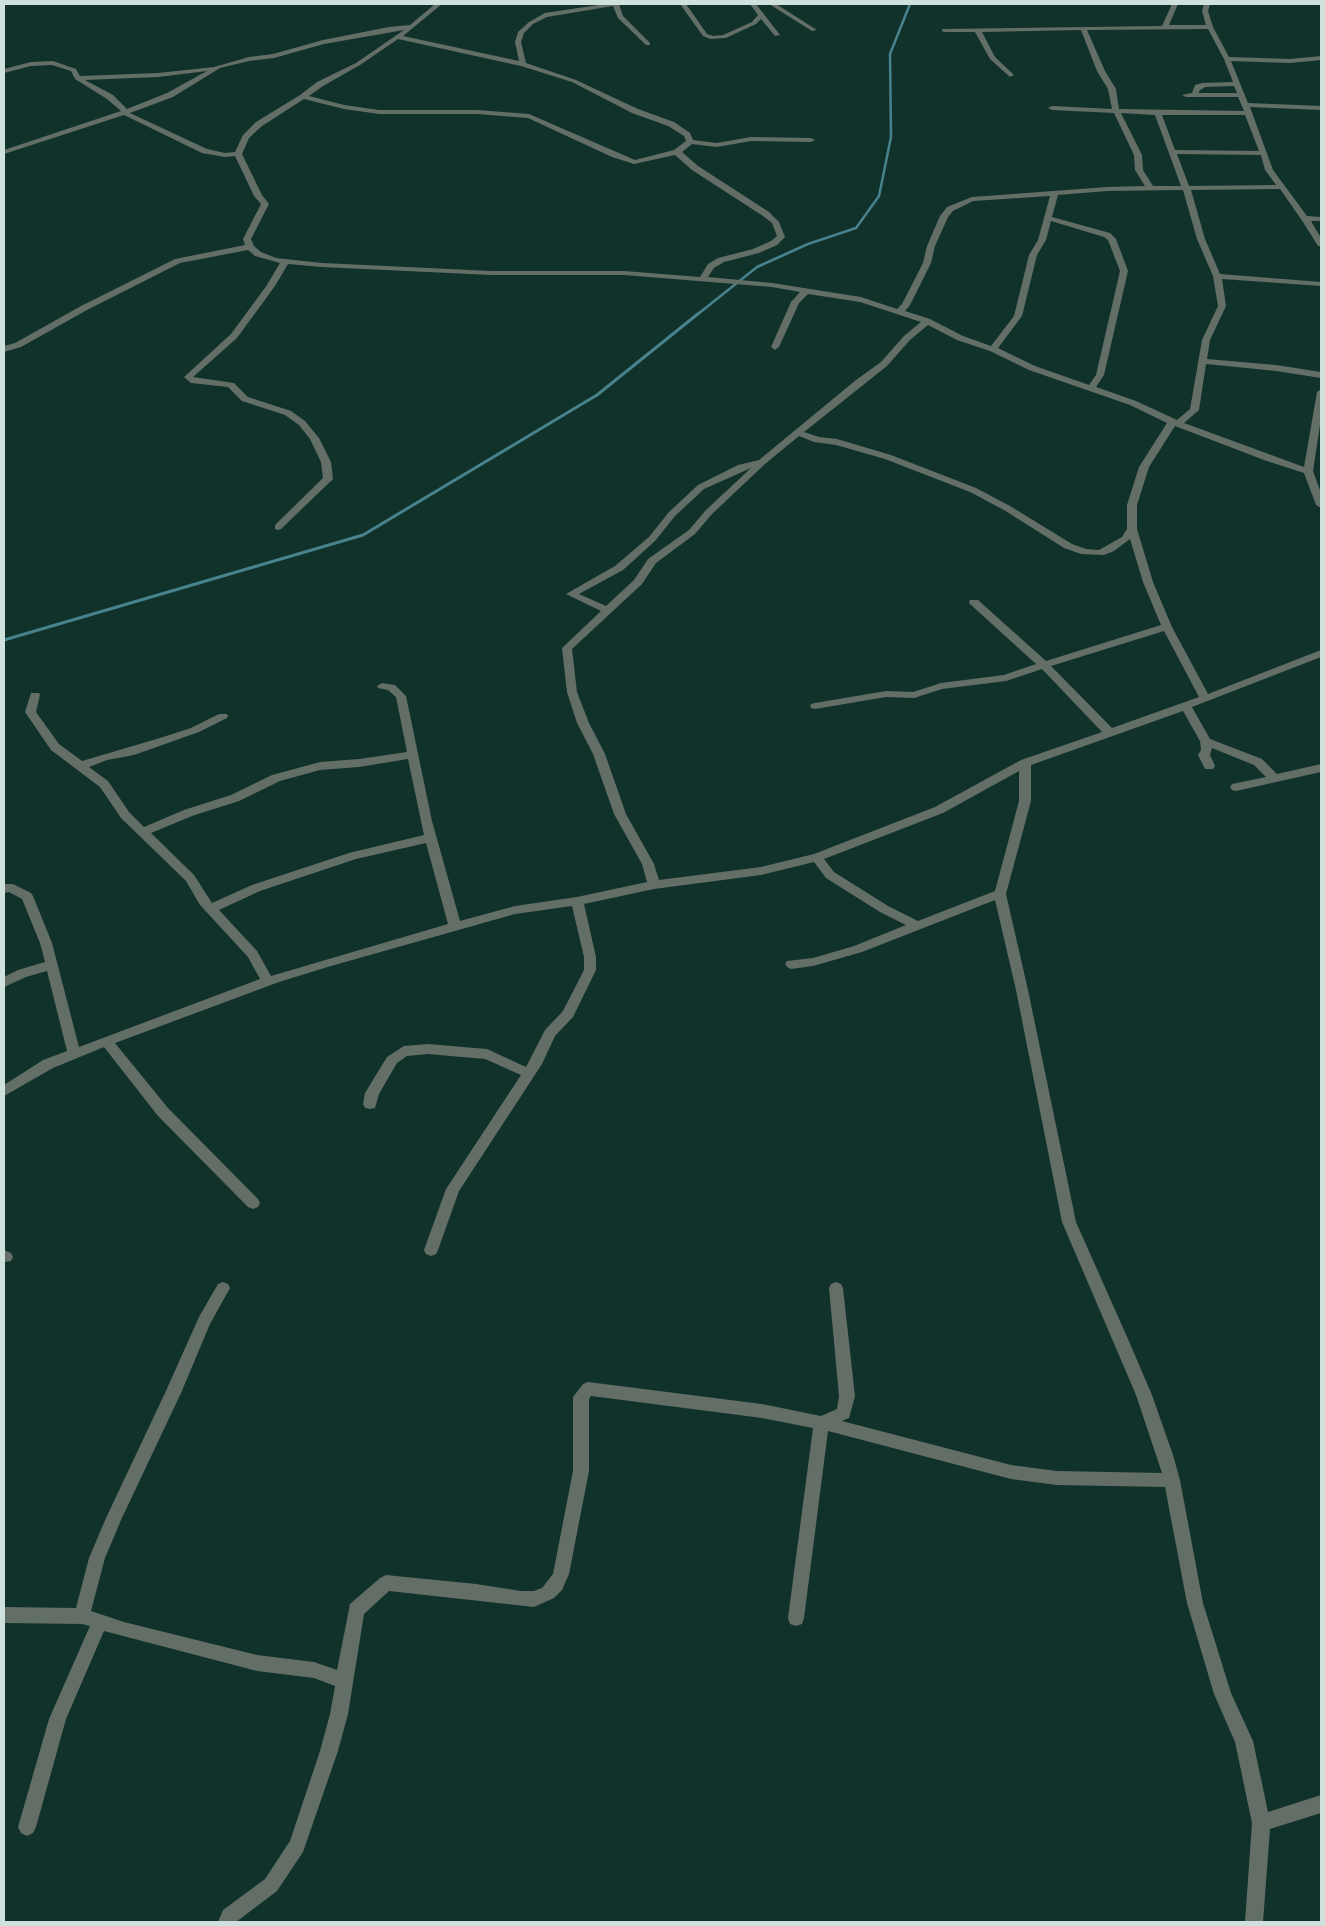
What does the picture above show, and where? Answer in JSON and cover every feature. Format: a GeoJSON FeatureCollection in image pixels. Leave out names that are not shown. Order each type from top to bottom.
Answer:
{"type":"FeatureCollection","features":[{"type":"Feature","properties":{"kind":"street"},"geometry":{"type":"LineString","coordinates":[[238,154],[246,137],[259,124],[303,97],[320,84],[358,64],[412,27],[439,4]]}},
{"type":"Feature","properties":{"kind":"street"},"geometry":{"type":"LineString","coordinates":[[523,64],[518,42],[521,32],[544,15],[616,4],[620,17],[648,44]]}},
{"type":"Feature","properties":{"kind":"street"},"geometry":{"type":"LineString","coordinates":[[683,4],[705,34],[712,38],[724,37],[754,22],[762,14]]}},
{"type":"Feature","properties":{"kind":"street"},"geometry":{"type":"LineString","coordinates":[[753,4],[777,34]]}},
{"type":"Feature","properties":{"kind":"street"},"geometry":{"type":"LineString","coordinates":[[776,4],[814,30]]}},
{"type":"Feature","properties":{"kind":"street"},"geometry":{"type":"LineString","coordinates":[[1164,28],[1175,4]]}},
{"type":"Feature","properties":{"kind":"street"},"geometry":{"type":"LineString","coordinates":[[1207,4],[1204,11],[1210,27],[1227,59],[1269,170],[1305,218],[1321,244]]}},
{"type":"Feature","properties":{"kind":"street"},"geometry":{"type":"LineString","coordinates":[[77,78],[158,75],[218,67],[249,59],[274,56],[323,42],[389,29],[412,27]]}},
{"type":"Feature","properties":{"kind":"street"},"geometry":{"type":"LineString","coordinates":[[944,30],[1210,27]]}},
{"type":"Feature","properties":{"kind":"street"},"geometry":{"type":"LineString","coordinates":[[1083,28],[1101,71],[1112,89],[1116,110],[1138,155],[1139,170],[1151,189]]}},
{"type":"Feature","properties":{"kind":"street"},"geometry":{"type":"LineString","coordinates":[[977,29],[992,58],[1010,75]]}},
{"type":"Feature","properties":{"kind":"street"},"geometry":{"type":"LineString","coordinates":[[397,37],[523,64],[574,81],[643,114],[671,124],[687,135],[690,142]]}},
{"type":"Feature","properties":{"kind":"street"},"geometry":{"type":"LineString","coordinates":[[1227,59],[1290,61],[1321,58]]}},
{"type":"Feature","properties":{"kind":"street"},"geometry":{"type":"LineString","coordinates":[[4,71],[30,64],[53,63],[74,70],[77,78],[110,96],[125,112],[193,147],[214,154],[238,154]]}},
{"type":"Feature","properties":{"kind":"street"},"geometry":{"type":"LineString","coordinates":[[4,152],[170,95],[218,67]]}},
{"type":"Feature","properties":{"kind":"street"},"geometry":{"type":"LineString","coordinates":[[1196,95],[1195,91],[1198,87],[1205,85],[1236,84]]}},
{"type":"Feature","properties":{"kind":"street"},"geometry":{"type":"LineString","coordinates":[[1186,95],[1240,95]]}},
{"type":"Feature","properties":{"kind":"street"},"geometry":{"type":"LineString","coordinates":[[303,97],[344,108],[379,112],[477,112],[529,116],[634,162],[677,152],[690,142],[717,145],[751,139],[811,140]]}},
{"type":"Feature","properties":{"kind":"street"},"geometry":{"type":"LineString","coordinates":[[1052,108],[1158,113],[1321,108]]}},
{"type":"Feature","properties":{"kind":"street"},"geometry":{"type":"LineString","coordinates":[[1158,113],[1186,188],[1201,239],[1217,276],[1222,306],[1206,340],[1204,361],[1194,410],[1176,423],[1144,467],[1132,505],[1132,529],[1148,582],[1167,627],[1205,699]]}},
{"type":"Feature","properties":{"kind":"street"},"geometry":{"type":"LineString","coordinates":[[677,152],[696,168],[766,214],[775,222],[781,237],[774,243],[716,263],[711,266],[702,280]]}},
{"type":"Feature","properties":{"kind":"street"},"geometry":{"type":"LineString","coordinates":[[1173,152],[1264,153]]}},
{"type":"Feature","properties":{"kind":"street"},"geometry":{"type":"LineString","coordinates":[[238,154],[258,196],[265,204],[247,239],[250,247],[258,254],[285,262],[322,266],[360,266],[491,273],[624,273],[772,285],[861,300],[927,321],[960,338],[993,349],[1032,368],[1133,403],[1176,423],[1267,458],[1308,470]]}},
{"type":"Feature","properties":{"kind":"street"},"geometry":{"type":"LineString","coordinates":[[899,312],[906,305],[927,263],[938,227],[950,209],[972,199],[1107,189],[1283,187]]}},
{"type":"Feature","properties":{"kind":"street"},"geometry":{"type":"LineString","coordinates":[[993,349],[1018,316],[1033,255],[1042,240],[1055,193]]}},
{"type":"Feature","properties":{"kind":"street"},"geometry":{"type":"LineString","coordinates":[[1049,218],[1107,235],[1112,239],[1123,265],[1124,271],[1100,375],[1090,388]]}},
{"type":"Feature","properties":{"kind":"street"},"geometry":{"type":"LineString","coordinates":[[1305,218],[1321,218]]}},
{"type":"Feature","properties":{"kind":"street"},"geometry":{"type":"LineString","coordinates":[[4,349],[18,345],[84,308],[178,261],[250,247]]}},
{"type":"Feature","properties":{"kind":"street"},"geometry":{"type":"LineString","coordinates":[[278,527],[328,479],[326,462],[314,438],[302,423],[288,413],[245,399],[231,385],[197,381],[188,377],[234,336],[285,262]]}},
{"type":"Feature","properties":{"kind":"street"},"geometry":{"type":"LineString","coordinates":[[1217,276],[1321,284]]}},
{"type":"Feature","properties":{"kind":"street"},"geometry":{"type":"LineString","coordinates":[[775,347],[795,302],[805,292]]}},
{"type":"Feature","properties":{"kind":"street"},"geometry":{"type":"LineString","coordinates":[[654,886],[648,864],[620,814],[599,754],[583,723],[572,692],[567,648],[638,582],[652,561],[692,532],[709,512],[762,462],[859,382],[884,364],[907,338],[927,321]]}},
{"type":"Feature","properties":{"kind":"street"},"geometry":{"type":"LineString","coordinates":[[1204,361],[1276,368],[1321,376]]}},
{"type":"Feature","properties":{"kind":"street"},"geometry":{"type":"LineString","coordinates":[[1321,392],[1320,414],[1308,470],[1321,504]]}},
{"type":"Feature","properties":{"kind":"street"},"geometry":{"type":"LineString","coordinates":[[799,433],[817,440],[837,442],[888,457],[973,490],[1007,508],[1068,546],[1085,552],[1100,553],[1110,550],[1125,539],[1132,529]]}},
{"type":"Feature","properties":{"kind":"street"},"geometry":{"type":"LineString","coordinates":[[607,610],[571,594],[596,582],[626,563],[652,539],[672,514],[701,487],[741,467],[762,462]]}},
{"type":"Feature","properties":{"kind":"street"},"geometry":{"type":"LineString","coordinates":[[974,602],[1044,665],[1110,733]]}},
{"type":"Feature","properties":{"kind":"street"},"geometry":{"type":"LineString","coordinates":[[815,706],[886,694],[914,696],[941,686],[1006,678],[1167,627]]}},
{"type":"Feature","properties":{"kind":"street"},"geometry":{"type":"LineString","coordinates":[[4,1092],[48,1064],[106,1041],[268,982],[455,927],[515,910],[654,886],[761,871],[817,857],[938,810],[1025,763],[1205,699],[1321,653]]}},
{"type":"Feature","properties":{"kind":"street"},"geometry":{"type":"LineString","coordinates":[[382,686],[391,686],[401,696],[431,838],[455,927]]}},
{"type":"Feature","properties":{"kind":"street"},"geometry":{"type":"LineString","coordinates":[[35,695],[30,712],[55,747],[104,784],[125,815],[190,878],[204,902],[253,954],[268,982]]}},
{"type":"Feature","properties":{"kind":"street"},"geometry":{"type":"LineString","coordinates":[[1186,706],[1206,740],[1204,755],[1209,766]]}},
{"type":"Feature","properties":{"kind":"street"},"geometry":{"type":"LineString","coordinates":[[80,766],[164,741],[195,730],[223,716]]}},
{"type":"Feature","properties":{"kind":"street"},"geometry":{"type":"LineString","coordinates":[[1206,740],[1258,762],[1274,778]]}},
{"type":"Feature","properties":{"kind":"street"},"geometry":{"type":"LineString","coordinates":[[142,832],[235,798],[276,778],[320,766],[359,763],[414,754]]}},
{"type":"Feature","properties":{"kind":"street"},"geometry":{"type":"LineString","coordinates":[[1025,763],[1025,801],[1000,894],[1022,990],[1068,1222],[1144,1395],[1172,1480],[1195,1603],[1223,1694],[1244,1741],[1261,1822],[1254,1922]]}},
{"type":"Feature","properties":{"kind":"street"},"geometry":{"type":"LineString","coordinates":[[1236,787],[1321,768]]}},
{"type":"Feature","properties":{"kind":"street"},"geometry":{"type":"LineString","coordinates":[[210,908],[256,888],[353,856],[431,838]]}},
{"type":"Feature","properties":{"kind":"street"},"geometry":{"type":"LineString","coordinates":[[817,857],[830,874],[884,909],[918,926]]}},
{"type":"Feature","properties":{"kind":"street"},"geometry":{"type":"LineString","coordinates":[[4,889],[9,887],[27,896],[46,943],[74,1054]]}},
{"type":"Feature","properties":{"kind":"street"},"geometry":{"type":"LineString","coordinates":[[791,964],[813,962],[858,949],[1000,894]]}},
{"type":"Feature","properties":{"kind":"street"},"geometry":{"type":"LineString","coordinates":[[431,1250],[453,1189],[544,1049],[545,1041],[550,1033],[568,1014],[590,970],[590,957],[577,900]]}},
{"type":"Feature","properties":{"kind":"street"},"geometry":{"type":"LineString","coordinates":[[4,982],[22,973],[52,965]]}},
{"type":"Feature","properties":{"kind":"street"},"geometry":{"type":"LineString","coordinates":[[106,1041],[162,1112],[253,1203]]}},
{"type":"Feature","properties":{"kind":"street"},"geometry":{"type":"LineString","coordinates":[[370,1104],[372,1093],[392,1060],[404,1051],[428,1048],[487,1054],[528,1073]]}},
{"type":"Feature","properties":{"kind":"street"},"geometry":{"type":"LineString","coordinates":[[82,1616],[97,1558],[114,1518],[173,1393],[204,1321],[223,1288]]}},
{"type":"Feature","properties":{"kind":"street"},"geometry":{"type":"LineString","coordinates":[[822,1423],[844,1413],[847,1396],[836,1288]]}},
{"type":"Feature","properties":{"kind":"street"},"geometry":{"type":"LineString","coordinates":[[227,1922],[229,1916],[239,1907],[271,1885],[297,1846],[340,1714],[356,1610],[386,1583],[476,1592],[521,1599],[534,1599],[548,1593],[556,1585],[561,1574],[581,1470],[581,1398],[588,1389],[762,1411],[822,1423],[1011,1472],[1056,1478],[1172,1480]]}},
{"type":"Feature","properties":{"kind":"street"},"geometry":{"type":"LineString","coordinates":[[796,1618],[818,1439],[822,1423]]}},
{"type":"Feature","properties":{"kind":"street"},"geometry":{"type":"LineString","coordinates":[[4,1615],[82,1616],[124,1630],[257,1663],[314,1670],[344,1681]]}},
{"type":"Feature","properties":{"kind":"street"},"geometry":{"type":"LineString","coordinates":[[27,1827],[58,1720],[100,1622]]}},
{"type":"Feature","properties":{"kind":"street"},"geometry":{"type":"LineString","coordinates":[[1261,1822],[1321,1804]]}},
{"type":"Feature","properties":{"kind":"waterway"},"geometry":{"type":"LineString","coordinates":[[698,314],[757,267],[808,244],[856,228],[879,196],[891,137],[890,54],[910,4]]}},
{"type":"Feature","properties":{"kind":"waterway"},"geometry":{"type":"LineString","coordinates":[[4,640],[363,535],[597,395],[699,313]]}}]}
